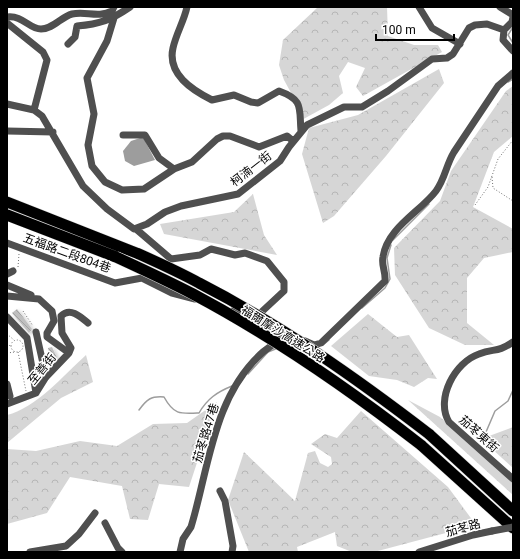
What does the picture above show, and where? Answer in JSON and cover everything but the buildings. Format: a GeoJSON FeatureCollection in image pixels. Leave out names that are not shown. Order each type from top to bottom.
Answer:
{"type":"FeatureCollection","features":[{"type":"Feature","properties":{"kind":"highway","name":"福爾摩沙高速公路"},"geometry":{"type":"LineString","coordinates":[[8,202],[139,254],[200,283],[287,334],[372,390],[429,434],[513,511]]}},
{"type":"Feature","properties":{"kind":"highway","name":"福爾摩沙高速公路"},"geometry":{"type":"LineString","coordinates":[[7,216],[116,257],[193,294],[280,345],[364,401],[421,445],[513,528]]}},
{"type":"Feature","properties":{"kind":"street"},"geometry":{"type":"LineString","coordinates":[[7,17],[17,17],[35,28],[41,29],[50,27],[72,14],[102,15],[112,11],[114,7]]}},
{"type":"Feature","properties":{"kind":"street"},"geometry":{"type":"LineString","coordinates":[[68,44],[75,36],[77,26],[98,24],[114,18],[130,7]]}},
{"type":"Feature","properties":{"kind":"street"},"geometry":{"type":"LineString","coordinates":[[187,7],[173,48],[172,57],[179,74],[186,84],[196,92],[212,100],[234,95],[241,96],[251,102],[258,103],[279,92],[292,96],[299,103],[301,131]]}},
{"type":"Feature","properties":{"kind":"street"},"geometry":{"type":"LineString","coordinates":[[419,7],[432,28],[460,44]]}},
{"type":"Feature","properties":{"kind":"street"},"geometry":{"type":"LineString","coordinates":[[500,7],[513,16],[512,22],[504,30],[503,40],[513,51]]}},
{"type":"Feature","properties":{"kind":"street"},"geometry":{"type":"LineString","coordinates":[[114,18],[107,41],[87,78],[94,114],[88,145],[92,166],[105,182],[122,190],[144,188],[174,169],[192,162],[217,139],[223,136],[230,136],[259,146],[287,136],[293,141]]}},
{"type":"Feature","properties":{"kind":"street"},"geometry":{"type":"LineString","coordinates":[[7,23],[43,52],[47,60],[34,110]]}},
{"type":"Feature","properties":{"kind":"street","name":"柯湳一街"},"geometry":{"type":"LineString","coordinates":[[136,229],[165,212],[181,206],[238,194],[280,161],[293,141],[307,125],[344,107],[362,107],[432,59],[447,58],[453,54],[469,28],[475,25],[487,24],[504,30]]}},
{"type":"Feature","properties":{"kind":"street"},"geometry":{"type":"LineString","coordinates":[[7,104],[34,110],[42,116],[53,132],[83,186],[128,226],[136,229],[171,258],[200,254],[211,249],[235,255],[244,253],[267,261],[284,282],[284,290],[255,318],[283,340],[291,338],[314,345],[321,343],[355,308],[385,281],[382,258],[389,240],[397,230],[436,192],[442,183],[447,162],[498,86],[513,73]]}},
{"type":"Feature","properties":{"kind":"street"},"geometry":{"type":"LineString","coordinates":[[7,131],[53,132]]}},
{"type":"Feature","properties":{"kind":"street"},"geometry":{"type":"LineString","coordinates":[[123,135],[145,135],[159,158],[174,169]]}},
{"type":"Feature","properties":{"kind":"street","name":"五福路二段804巷"},"geometry":{"type":"LineString","coordinates":[[7,243],[115,283],[142,278],[172,293],[219,306],[253,320],[255,318]]}},
{"type":"Feature","properties":{"kind":"street"},"geometry":{"type":"LineString","coordinates":[[7,285],[39,299]]}},
{"type":"Feature","properties":{"kind":"street"},"geometry":{"type":"LineString","coordinates":[[7,296],[39,299]]}},
{"type":"Feature","properties":{"kind":"street","name":"至善街"},"geometry":{"type":"LineString","coordinates":[[39,299],[52,311],[54,321],[46,333],[47,337],[69,353]]}},
{"type":"Feature","properties":{"kind":"street","name":"至善街"},"geometry":{"type":"LineString","coordinates":[[7,404],[36,394],[46,377],[69,353],[71,348],[62,333],[61,316],[64,312],[71,311],[88,323]]}},
{"type":"Feature","properties":{"kind":"street"},"geometry":{"type":"LineString","coordinates":[[7,317],[27,338],[36,394]]}},
{"type":"Feature","properties":{"kind":"street"},"geometry":{"type":"LineString","coordinates":[[36,332],[46,377]]}},
{"type":"Feature","properties":{"kind":"street","name":"茄苳路47巷"},"geometry":{"type":"LineString","coordinates":[[180,552],[183,539],[191,527],[221,414],[246,368],[267,348],[283,340]]}},
{"type":"Feature","properties":{"kind":"street","name":"茄苳東街"},"geometry":{"type":"LineString","coordinates":[[513,342],[498,351],[478,354],[460,368],[449,386],[443,409],[449,422],[513,479]]}},
{"type":"Feature","properties":{"kind":"street"},"geometry":{"type":"LineString","coordinates":[[7,384],[10,396]]}},
{"type":"Feature","properties":{"kind":"street"},"geometry":{"type":"LineString","coordinates":[[220,491],[225,501],[233,546],[232,552]]}},
{"type":"Feature","properties":{"kind":"street"},"geometry":{"type":"LineString","coordinates":[[30,552],[66,546],[79,534],[95,513]]}},
{"type":"Feature","properties":{"kind":"street"},"geometry":{"type":"LineString","coordinates":[[105,523],[118,548],[122,552]]}},
{"type":"Feature","properties":{"kind":"street","name":"茄苳路"},"geometry":{"type":"LineString","coordinates":[[419,552],[473,535],[513,528]]}},
{"type":"Feature","properties":{"kind":"path"},"geometry":{"type":"LineString","coordinates":[[475,205],[488,187],[498,159],[513,140]]}},
{"type":"Feature","properties":{"kind":"path"},"geometry":{"type":"LineString","coordinates":[[492,176],[493,188],[513,201]]}},
{"type":"Feature","properties":{"kind":"path"},"geometry":{"type":"LineString","coordinates":[[10,272],[18,268],[20,263],[17,246]]}},
{"type":"Feature","properties":{"kind":"path"},"geometry":{"type":"LineString","coordinates":[[23,311],[36,332]]}},
{"type":"Feature","properties":{"kind":"path"},"geometry":{"type":"LineString","coordinates":[[7,334],[14,340],[19,340],[23,344],[22,350],[7,353]]}},
{"type":"Feature","properties":{"kind":"path"},"geometry":{"type":"LineString","coordinates":[[7,348],[14,340]]}},
{"type":"Feature","properties":{"kind":"path"},"geometry":{"type":"LineString","coordinates":[[11,344],[11,349],[16,352]]}},
{"type":"Feature","properties":{"kind":"path"},"geometry":{"type":"LineString","coordinates":[[18,352],[26,390]]}},
{"type":"Feature","properties":{"kind":"green space"},"geometry":{"type":"Polygon","coordinates":[[[318,7],[387,7],[388,36],[414,45],[438,45],[442,52],[363,96],[356,87],[365,68],[348,62],[339,76],[343,93],[329,105],[298,122],[301,111],[284,80],[279,65],[283,40],[318,7]]]}},
{"type":"Feature","properties":{"kind":"green space"},"geometry":{"type":"Polygon","coordinates":[[[439,69],[444,83],[386,156],[334,216],[323,223],[302,154],[309,128],[358,115],[439,69]]]}},
{"type":"Feature","properties":{"kind":"green space"},"geometry":{"type":"Polygon","coordinates":[[[513,86],[513,136],[494,152],[473,207],[513,229],[513,252],[484,258],[467,278],[467,323],[494,345],[465,345],[429,328],[395,275],[394,248],[440,201],[451,171],[506,91],[513,86]]]}},
{"type":"Feature","properties":{"kind":"green space"},"geometry":{"type":"Polygon","coordinates":[[[253,194],[264,235],[277,255],[164,234],[160,224],[234,212],[253,194]]]}},
{"type":"Feature","properties":{"kind":"green space"},"geometry":{"type":"Polygon","coordinates":[[[368,314],[397,337],[409,335],[437,379],[428,378],[414,387],[397,380],[369,376],[331,346],[368,314]]]}},
{"type":"Feature","properties":{"kind":"green space"},"geometry":{"type":"Polygon","coordinates":[[[86,355],[93,382],[61,398],[7,443],[7,415],[18,411],[39,398],[86,355]]]}},
{"type":"Feature","properties":{"kind":"green space"},"geometry":{"type":"Polygon","coordinates":[[[408,400],[440,417],[513,481],[513,495],[408,400]]]}},
{"type":"Feature","properties":{"kind":"green space"},"geometry":{"type":"Polygon","coordinates":[[[217,402],[189,487],[159,484],[148,520],[130,519],[122,486],[70,477],[47,513],[7,524],[7,449],[36,451],[80,441],[117,446],[153,424],[187,423],[217,402]]]}},
{"type":"Feature","properties":{"kind":"green space"},"geometry":{"type":"Polygon","coordinates":[[[361,411],[448,487],[476,525],[374,552],[352,552],[337,546],[335,532],[297,547],[298,552],[249,552],[228,500],[244,452],[295,501],[308,453],[315,451],[320,463],[328,467],[332,464],[331,457],[311,444],[325,434],[337,438],[361,411]]]}},
{"type":"Feature","properties":{"kind":"green space"},"geometry":{"type":"Polygon","coordinates":[[[513,427],[513,468],[481,439],[513,427]]]}},
{"type":"Feature","properties":{"kind":"shaded area"},"geometry":{"type":"Polygon","coordinates":[[[143,137],[155,160],[134,166],[125,161],[123,151],[131,141],[143,137]]]}},
{"type":"Feature","properties":{"kind":"waterway"},"geometry":{"type":"LineString","coordinates":[[513,27],[508,35],[513,43]]}},
{"type":"Feature","properties":{"kind":"waterway"},"geometry":{"type":"LineString","coordinates":[[508,82],[513,79]]}},
{"type":"Feature","properties":{"kind":"waterway"},"geometry":{"type":"LineString","coordinates":[[393,240],[429,204]]}},
{"type":"Feature","properties":{"kind":"waterway"},"geometry":{"type":"LineString","coordinates":[[362,308],[385,288],[390,279],[387,258],[391,245]]}},
{"type":"Feature","properties":{"kind":"waterway"},"geometry":{"type":"LineString","coordinates":[[323,345],[329,340]]}},
{"type":"Feature","properties":{"kind":"waterway"},"geometry":{"type":"LineString","coordinates":[[287,344],[295,344]]}},
{"type":"Feature","properties":{"kind":"waterway"},"geometry":{"type":"LineString","coordinates":[[248,374],[268,352],[278,348]]}},
{"type":"Feature","properties":{"kind":"waterway"},"geometry":{"type":"LineString","coordinates":[[139,410],[144,403],[150,399],[164,397],[171,407],[178,412],[199,413],[213,396],[232,386]]}},
{"type":"Feature","properties":{"kind":"waterway"},"geometry":{"type":"LineString","coordinates":[[486,432],[495,411],[508,401],[513,390]]}}]}
